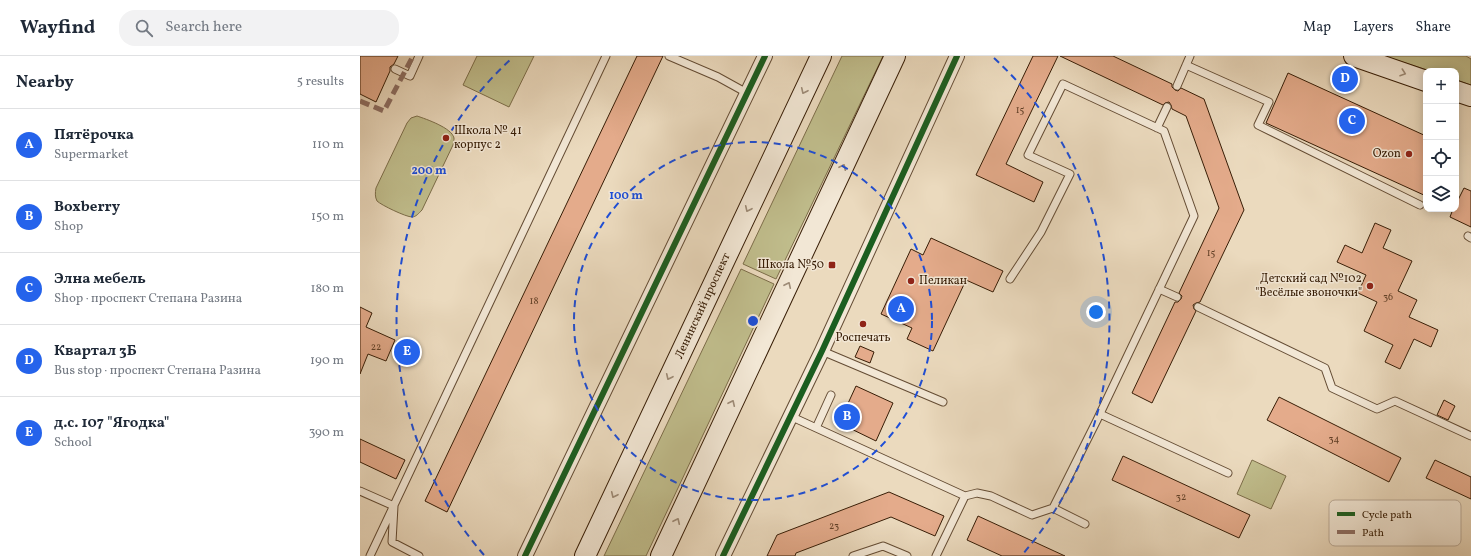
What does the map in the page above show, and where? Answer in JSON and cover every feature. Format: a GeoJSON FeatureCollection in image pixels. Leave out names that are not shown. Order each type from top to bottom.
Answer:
{"type":"FeatureCollection","features":[{"type":"Feature","properties":{"kind":"main road","name":"Ленинский проспект"},"geometry":{"type":"LineString","coordinates":[[585,556],[821,56]]}},
{"type":"Feature","properties":{"kind":"main road"},"geometry":{"type":"LineString","coordinates":[[661,556],[895,56]]}},
{"type":"Feature","properties":{"kind":"main road"},"geometry":{"type":"LineString","coordinates":[[1354,56],[1423,80]]}},
{"type":"Feature","properties":{"kind":"main road"},"geometry":{"type":"LineString","coordinates":[[1459,92],[1471,96]]}},
{"type":"Feature","properties":{"kind":"street"},"geometry":{"type":"LineString","coordinates":[[525,556],[765,56]]}},
{"type":"Feature","properties":{"kind":"street"},"geometry":{"type":"LineString","coordinates":[[723,556],[822,351],[957,56]]}},
{"type":"Feature","properties":{"kind":"lane"},"geometry":{"type":"LineString","coordinates":[[395,69],[410,76],[419,56]]}},
{"type":"Feature","properties":{"kind":"lane"},"geometry":{"type":"LineString","coordinates":[[370,556],[606,56]]}},
{"type":"Feature","properties":{"kind":"lane"},"geometry":{"type":"LineString","coordinates":[[669,56],[718,77],[747,93]]}},
{"type":"Feature","properties":{"kind":"lane"},"geometry":{"type":"LineString","coordinates":[[1177,86],[1190,56]]}},
{"type":"Feature","properties":{"kind":"lane"},"geometry":{"type":"LineString","coordinates":[[1186,65],[1269,102],[1258,125],[1420,205]]}},
{"type":"Feature","properties":{"kind":"lane"},"geometry":{"type":"LineString","coordinates":[[790,416],[965,496],[977,493],[991,496],[1032,515],[1053,508],[1100,414],[1194,216],[1164,131],[1063,84],[1028,155],[1070,174],[1042,232],[1010,279]]}},
{"type":"Feature","properties":{"kind":"lane"},"geometry":{"type":"LineString","coordinates":[[1157,128],[1167,107]]}},
{"type":"Feature","properties":{"kind":"lane"},"geometry":{"type":"LineString","coordinates":[[1159,289],[1177,297]]}},
{"type":"Feature","properties":{"kind":"lane"},"geometry":{"type":"LineString","coordinates":[[1198,307],[1324,368],[1332,388],[1377,409],[1395,401],[1471,436]]}},
{"type":"Feature","properties":{"kind":"lane"},"geometry":{"type":"LineString","coordinates":[[822,351],[943,402]]}},
{"type":"Feature","properties":{"kind":"lane"},"geometry":{"type":"LineString","coordinates":[[816,428],[831,395]]}},
{"type":"Feature","properties":{"kind":"lane"},"geometry":{"type":"LineString","coordinates":[[1100,414],[1228,473]]}},
{"type":"Feature","properties":{"kind":"lane"},"geometry":{"type":"LineString","coordinates":[[360,491],[394,506]]}},
{"type":"Feature","properties":{"kind":"lane"},"geometry":{"type":"LineString","coordinates":[[936,556],[965,496]]}},
{"type":"Feature","properties":{"kind":"lane"},"geometry":{"type":"LineString","coordinates":[[394,506],[392,542],[419,556]]}},
{"type":"Feature","properties":{"kind":"lane"},"geometry":{"type":"LineString","coordinates":[[1053,508],[1085,524]]}},
{"type":"Feature","properties":{"kind":"lane"},"geometry":{"type":"LineString","coordinates":[[853,556],[883,546],[907,556]]}},
{"type":"Feature","properties":{"kind":"shaded area"},"geometry":{"type":"Polygon","coordinates":[[[477,56],[534,56],[509,107],[463,85],[477,56]]]}},
{"type":"Feature","properties":{"kind":"shaded area"},"geometry":{"type":"Polygon","coordinates":[[[842,56],[883,56],[776,279],[743,264],[842,56]]]}},
{"type":"Feature","properties":{"kind":"shaded area"},"geometry":{"type":"Polygon","coordinates":[[[1384,56],[1466,56],[1471,59],[1471,85],[1459,81],[1459,68],[1423,69],[1384,56]]]}},
{"type":"Feature","properties":{"kind":"shaded area"},"geometry":{"type":"Polygon","coordinates":[[[417,116],[444,127],[452,134],[454,140],[422,210],[416,216],[412,217],[399,213],[379,203],[376,199],[375,193],[407,123],[411,118],[417,116]]]}},
{"type":"Feature","properties":{"kind":"shaded area"},"geometry":{"type":"Polygon","coordinates":[[[741,269],[774,284],[646,556],[604,556],[741,269]]]}},
{"type":"Feature","properties":{"kind":"shaded area"},"geometry":{"type":"Polygon","coordinates":[[[1252,460],[1286,476],[1271,509],[1237,494],[1252,460]]]}},
{"type":"Feature","properties":{"kind":"building"},"geometry":{"type":"Polygon","coordinates":[[[360,56],[398,56],[394,64],[390,67],[390,71],[376,102],[360,94],[360,56]]]}},
{"type":"Feature","properties":{"kind":"building"},"geometry":{"type":"Polygon","coordinates":[[[637,56],[663,56],[447,512],[425,501],[637,56]]]}},
{"type":"Feature","properties":{"kind":"building"},"geometry":{"type":"Polygon","coordinates":[[[1033,56],[1058,56],[1006,164],[1043,182],[1034,202],[976,175],[1033,56]]]}},
{"type":"Feature","properties":{"kind":"building"},"geometry":{"type":"Polygon","coordinates":[[[1060,56],[1113,56],[1172,84],[1172,87],[1175,90],[1178,91],[1181,88],[1204,99],[1244,210],[1200,302],[1193,305],[1196,311],[1152,403],[1132,393],[1175,302],[1178,302],[1181,299],[1182,296],[1179,293],[1219,208],[1186,116],[1172,109],[1169,102],[1163,105],[1060,56]]]}},
{"type":"Feature","properties":{"kind":"building"},"geometry":{"type":"Polygon","coordinates":[[[1288,73],[1423,135],[1423,195],[1266,123],[1288,73]]]}},
{"type":"Feature","properties":{"kind":"building"},"geometry":{"type":"Polygon","coordinates":[[[1464,188],[1471,191],[1471,227],[1450,217],[1452,212],[1459,212],[1459,198],[1464,188]]]}},
{"type":"Feature","properties":{"kind":"building"},"geometry":{"type":"Polygon","coordinates":[[[1375,223],[1391,230],[1383,248],[1412,261],[1398,291],[1417,300],[1409,317],[1438,330],[1431,347],[1414,339],[1400,369],[1385,362],[1393,345],[1364,331],[1377,302],[1358,293],[1366,275],[1337,262],[1345,245],[1362,253],[1375,223]]]}},
{"type":"Feature","properties":{"kind":"building"},"geometry":{"type":"Polygon","coordinates":[[[931,238],[1003,271],[993,292],[966,280],[933,351],[907,339],[912,328],[881,314],[911,249],[923,255],[931,238]]]}},
{"type":"Feature","properties":{"kind":"building"},"geometry":{"type":"Polygon","coordinates":[[[360,307],[372,313],[366,327],[395,340],[386,361],[368,354],[360,374],[360,307]]]}},
{"type":"Feature","properties":{"kind":"building"},"geometry":{"type":"Polygon","coordinates":[[[860,346],[874,352],[870,363],[855,357],[860,346]]]}},
{"type":"Feature","properties":{"kind":"building"},"geometry":{"type":"Polygon","coordinates":[[[856,386],[893,403],[876,441],[839,423],[856,386]]]}},
{"type":"Feature","properties":{"kind":"building"},"geometry":{"type":"Polygon","coordinates":[[[1279,397],[1401,458],[1389,482],[1267,420],[1279,397]]]}},
{"type":"Feature","properties":{"kind":"building"},"geometry":{"type":"Polygon","coordinates":[[[1444,400],[1455,406],[1448,420],[1437,415],[1444,400]]]}},
{"type":"Feature","properties":{"kind":"building"},"geometry":{"type":"Polygon","coordinates":[[[360,439],[405,460],[396,479],[360,462],[360,439]]]}},
{"type":"Feature","properties":{"kind":"building"},"geometry":{"type":"Polygon","coordinates":[[[1123,456],[1250,515],[1239,538],[1112,480],[1123,456]]]}},
{"type":"Feature","properties":{"kind":"building"},"geometry":{"type":"Polygon","coordinates":[[[1435,460],[1471,477],[1471,499],[1426,478],[1435,460]]]}},
{"type":"Feature","properties":{"kind":"building"},"geometry":{"type":"Polygon","coordinates":[[[889,492],[944,516],[935,536],[891,517],[796,553],[795,556],[767,556],[777,535],[889,492]]]}},
{"type":"Feature","properties":{"kind":"building"},"geometry":{"type":"Polygon","coordinates":[[[978,516],[1065,556],[1002,556],[967,540],[978,516]]]}},
{"type":"Feature","properties":{"kind":"marked path"},"geometry":{"type":"LineString","coordinates":[[360,101],[384,111],[413,56]]}},
{"type":"Feature","properties":{"kind":"cycle path"},"geometry":{"type":"LineString","coordinates":[[525,556],[765,56]]}},
{"type":"Feature","properties":{"kind":"cycle path"},"geometry":{"type":"LineString","coordinates":[[723,556],[822,351],[957,56]]}},
{"type":"Feature","properties":{"kind":"place","name":"Квартал 3Б"},"geometry":{"type":"Point","coordinates":[1345,79]}},
{"type":"Feature","properties":{"kind":"place","name":"Элна мебель"},"geometry":{"type":"Point","coordinates":[1352,121]}},
{"type":"Feature","properties":{"kind":"place","name":"Школа № 41 корпус 2"},"geometry":{"type":"Point","coordinates":[446,138]}},
{"type":"Feature","properties":{"kind":"place","name":"Ozon"},"geometry":{"type":"Point","coordinates":[1409,154]}},
{"type":"Feature","properties":{"kind":"place","name":"Школа №50"},"geometry":{"type":"Point","coordinates":[832,265]}},
{"type":"Feature","properties":{"kind":"place","name":"Пеликан"},"geometry":{"type":"Point","coordinates":[911,281]}},
{"type":"Feature","properties":{"kind":"place","name":"Детский сад №102 \"Весёлые звоночки\""},"geometry":{"type":"Point","coordinates":[1370,286]}},
{"type":"Feature","properties":{"kind":"place","name":"Пятёрочка"},"geometry":{"type":"Point","coordinates":[901,309]}},
{"type":"Feature","properties":{"kind":"place","name":"Роспечать"},"geometry":{"type":"Point","coordinates":[863,324]}},
{"type":"Feature","properties":{"kind":"place","name":"д.с. 107 \"Ягодка\""},"geometry":{"type":"Point","coordinates":[407,352]}},
{"type":"Feature","properties":{"kind":"place","name":"Boxberry"},"geometry":{"type":"Point","coordinates":[847,417]}}]}
